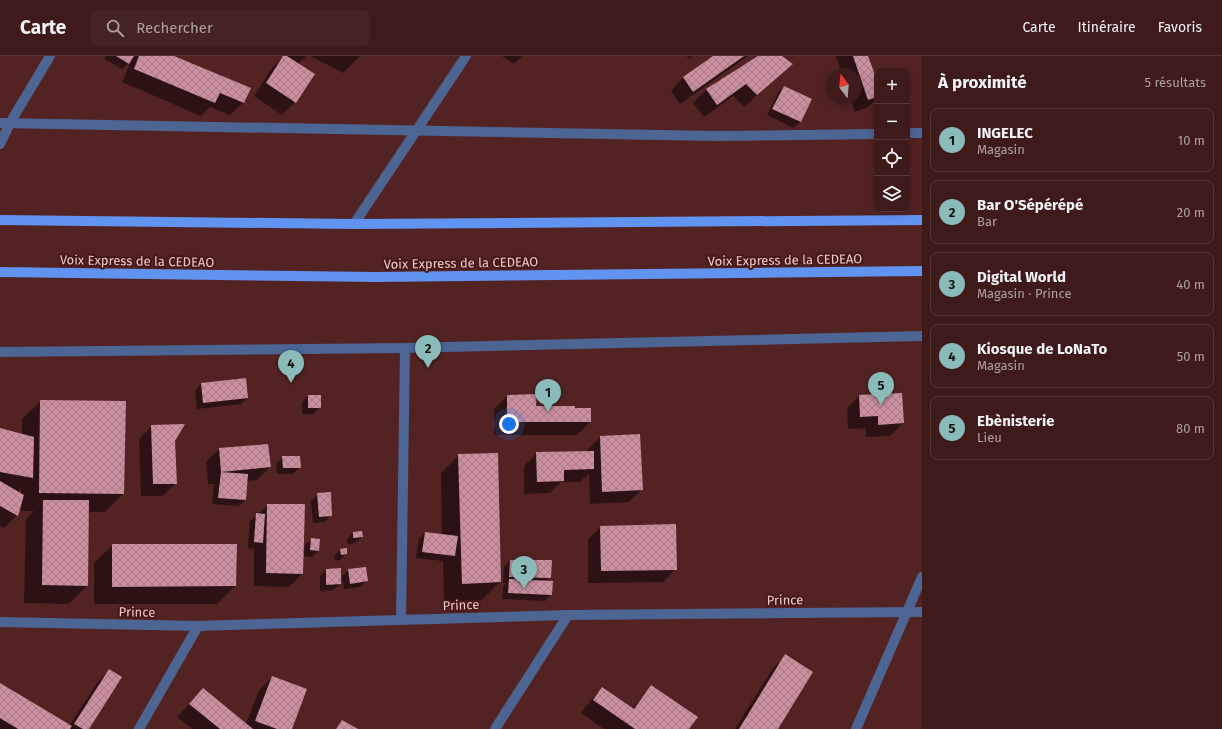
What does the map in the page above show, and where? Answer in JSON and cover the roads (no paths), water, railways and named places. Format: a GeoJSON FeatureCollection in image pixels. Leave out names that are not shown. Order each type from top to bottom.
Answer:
{"type":"FeatureCollection","features":[{"type":"Feature","properties":{"kind":"main road"},"geometry":{"type":"LineString","coordinates":[[0,220],[354,224],[922,220]]}},
{"type":"Feature","properties":{"kind":"main road","name":"Voix Express de la CEDEAO"},"geometry":{"type":"LineString","coordinates":[[0,272],[384,277],[922,271]]}},
{"type":"Feature","properties":{"kind":"street"},"geometry":{"type":"LineString","coordinates":[[0,144],[5,123],[50,56]]}},
{"type":"Feature","properties":{"kind":"street"},"geometry":{"type":"LineString","coordinates":[[354,224],[466,56]]}},
{"type":"Feature","properties":{"kind":"street"},"geometry":{"type":"LineString","coordinates":[[5,123],[717,136],[874,134]]}},
{"type":"Feature","properties":{"kind":"street"},"geometry":{"type":"LineString","coordinates":[[910,134],[922,133]]}},
{"type":"Feature","properties":{"kind":"street"},"geometry":{"type":"LineString","coordinates":[[0,352],[405,348],[922,336]]}},
{"type":"Feature","properties":{"kind":"street"},"geometry":{"type":"LineString","coordinates":[[401,620],[405,348]]}},
{"type":"Feature","properties":{"kind":"street"},"geometry":{"type":"LineString","coordinates":[[856,729],[922,577]]}},
{"type":"Feature","properties":{"kind":"street","name":"Prince"},"geometry":{"type":"LineString","coordinates":[[0,622],[198,626],[568,615],[922,612]]}},
{"type":"Feature","properties":{"kind":"street"},"geometry":{"type":"LineString","coordinates":[[495,729],[568,615]]}},
{"type":"Feature","properties":{"kind":"street"},"geometry":{"type":"LineString","coordinates":[[139,729],[198,626]]}},
{"type":"Feature","properties":{"kind":"place","name":"Bar O'Sépérépé"},"geometry":{"type":"Point","coordinates":[428,368]}},
{"type":"Feature","properties":{"kind":"place","name":"Kiosque de LoNaTo"},"geometry":{"type":"Point","coordinates":[291,383]}},
{"type":"Feature","properties":{"kind":"place","name":"Ebènisterie"},"geometry":{"type":"Point","coordinates":[881,405]}},
{"type":"Feature","properties":{"kind":"place","name":"INGELEC"},"geometry":{"type":"Point","coordinates":[548,412]}},
{"type":"Feature","properties":{"kind":"place","name":"Digital World"},"geometry":{"type":"Point","coordinates":[524,589]}}]}
